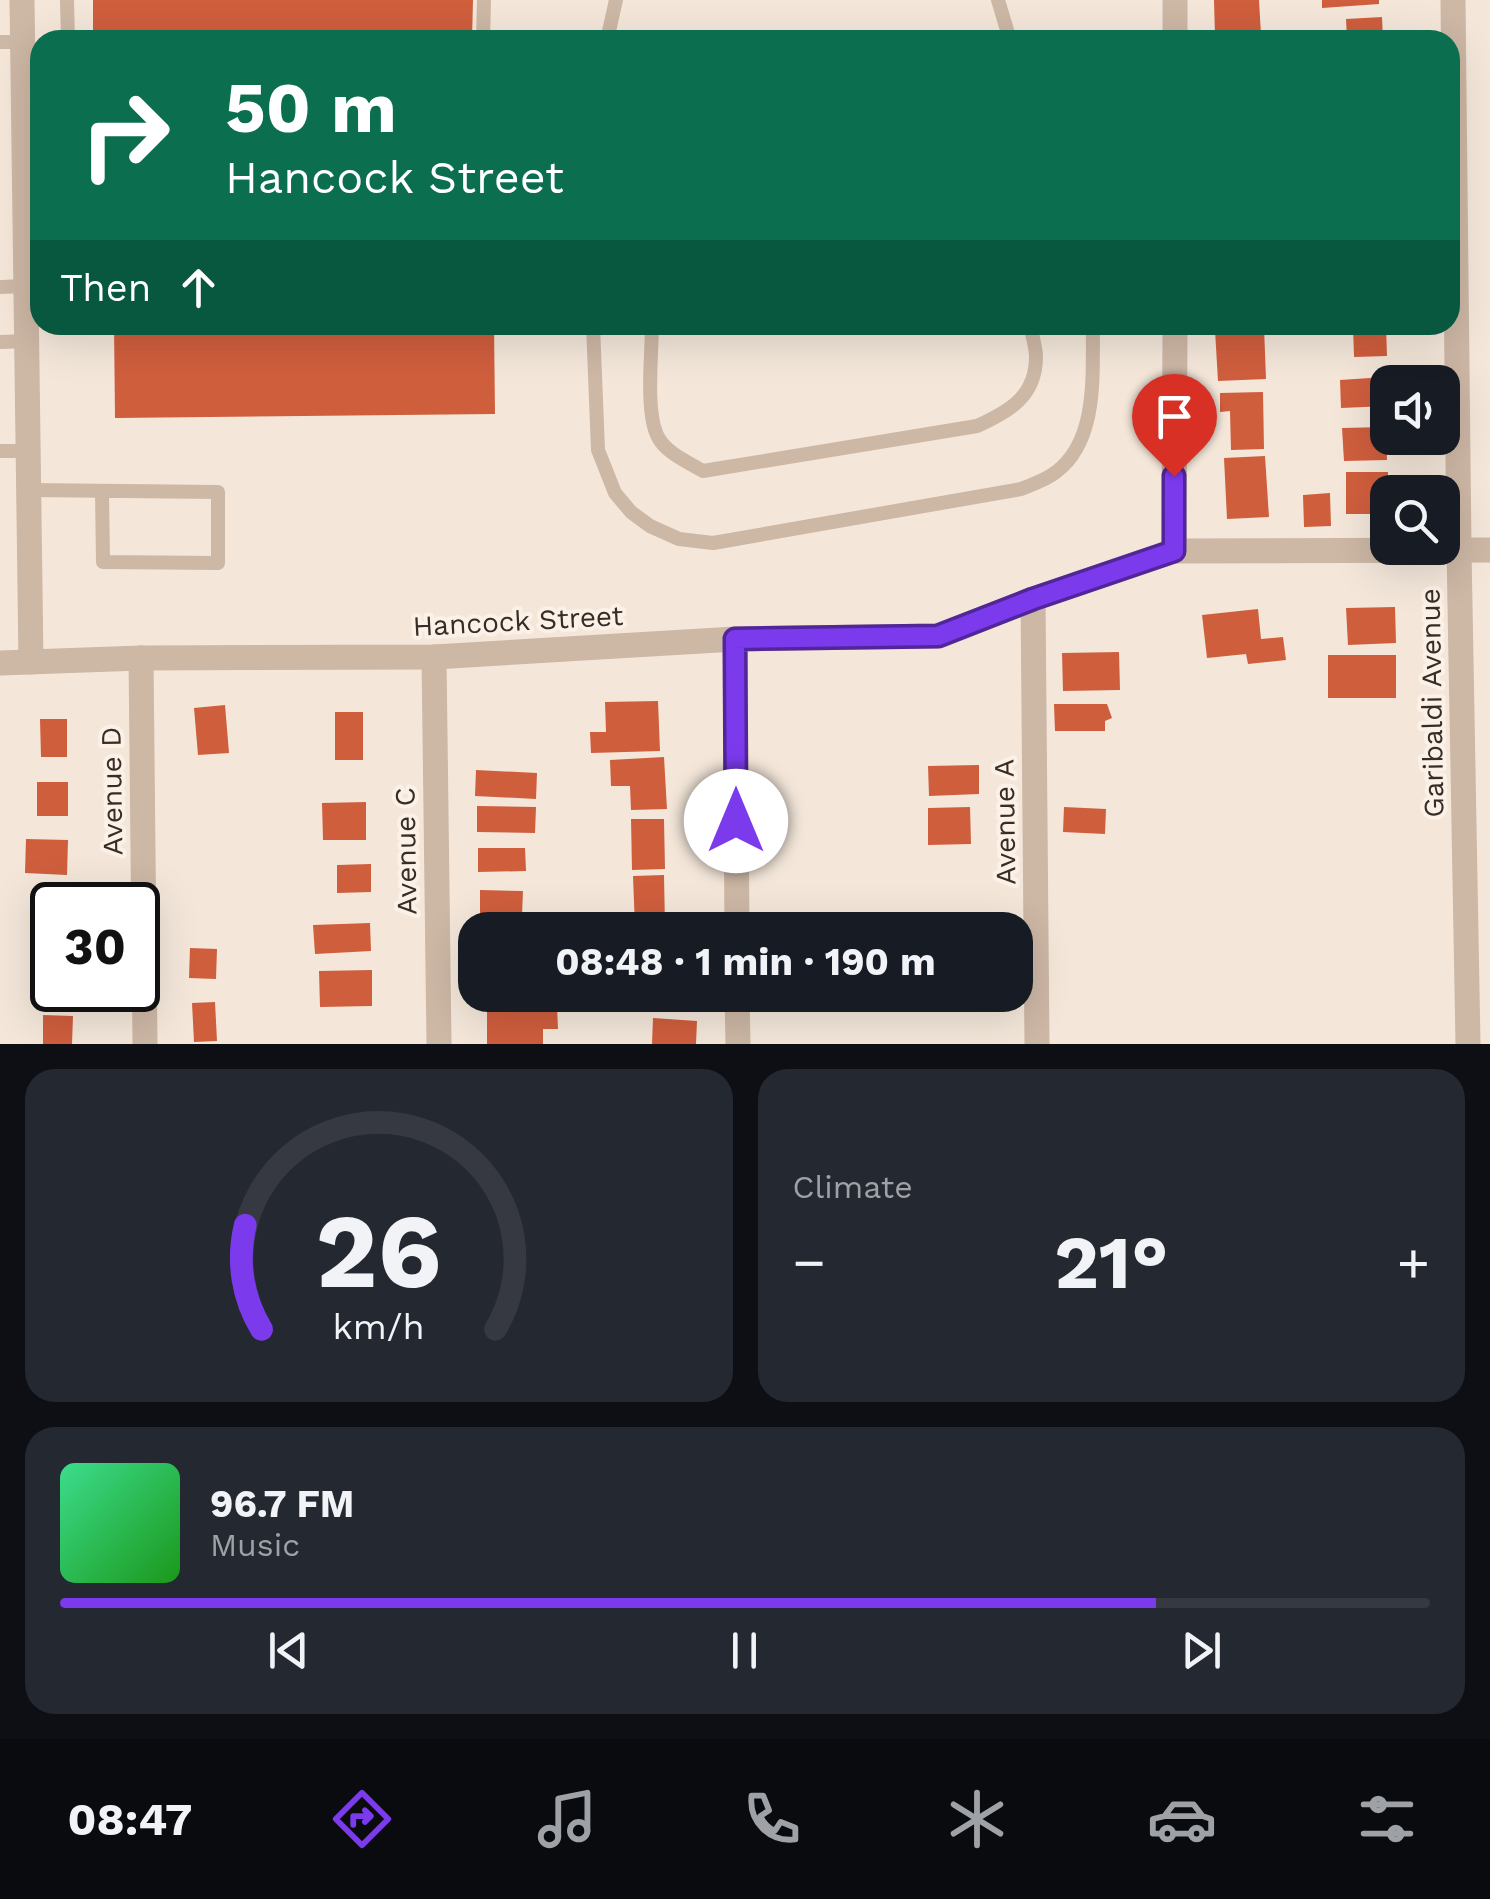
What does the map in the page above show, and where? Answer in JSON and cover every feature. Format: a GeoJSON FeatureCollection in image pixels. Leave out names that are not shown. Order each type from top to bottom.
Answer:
{"type":"FeatureCollection","features":[{"type":"Feature","properties":{"kind":"street"},"geometry":{"type":"LineString","coordinates":[[22,0],[11,42],[30,132]]}},
{"type":"Feature","properties":{"kind":"street"},"geometry":{"type":"LineString","coordinates":[[1175,0],[1175,30]]}},
{"type":"Feature","properties":{"kind":"street","name":"Garibaldi Avenue"},"geometry":{"type":"LineString","coordinates":[[1452,0],[1452,30]]}},
{"type":"Feature","properties":{"kind":"street"},"geometry":{"type":"LineString","coordinates":[[30,264],[30,662]]}},
{"type":"Feature","properties":{"kind":"street"},"geometry":{"type":"LineString","coordinates":[[1174,335],[1174,551]]}},
{"type":"Feature","properties":{"kind":"street","name":"Garibaldi Avenue"},"geometry":{"type":"LineString","coordinates":[[1456,335],[1458,475]]}},
{"type":"Feature","properties":{"kind":"street","name":"Hancock Street"},"geometry":{"type":"LineString","coordinates":[[0,663],[141,658],[434,657],[735,639],[938,636],[1174,551],[1370,550]]}},
{"type":"Feature","properties":{"kind":"street","name":"Hancock Street"},"geometry":{"type":"LineString","coordinates":[[1460,550],[1490,550]]}},
{"type":"Feature","properties":{"kind":"street","name":"Garibaldi Avenue"},"geometry":{"type":"LineString","coordinates":[[1459,565],[1468,1044]]}},
{"type":"Feature","properties":{"kind":"street","name":"Avenue A"},"geometry":{"type":"LineString","coordinates":[[1033,599],[1036,1044]]}},
{"type":"Feature","properties":{"kind":"street"},"geometry":{"type":"LineString","coordinates":[[735,639],[737,912]]}},
{"type":"Feature","properties":{"kind":"street","name":"Avenue C"},"geometry":{"type":"LineString","coordinates":[[434,657],[439,1044]]}},
{"type":"Feature","properties":{"kind":"street","name":"Avenue D"},"geometry":{"type":"LineString","coordinates":[[141,658],[145,1044]]}},
{"type":"Feature","properties":{"kind":"street"},"geometry":{"type":"LineString","coordinates":[[737,1012],[738,1044]]}},
{"type":"Feature","properties":{"kind":"lane"},"geometry":{"type":"LineString","coordinates":[[67,0],[68,30]]}},
{"type":"Feature","properties":{"kind":"lane"},"geometry":{"type":"LineString","coordinates":[[483,30],[484,0]]}},
{"type":"Feature","properties":{"kind":"lane"},"geometry":{"type":"LineString","coordinates":[[609,30],[616,0]]}},
{"type":"Feature","properties":{"kind":"lane"},"geometry":{"type":"LineString","coordinates":[[998,0],[1007,30]]}},
{"type":"Feature","properties":{"kind":"lane"},"geometry":{"type":"LineString","coordinates":[[0,287],[27,286]]}},
{"type":"Feature","properties":{"kind":"lane"},"geometry":{"type":"LineString","coordinates":[[594,335],[598,450],[616,493],[631,512],[650,526],[680,539],[713,543],[1021,489],[1058,472],[1083,434],[1091,409],[1093,335]]}},
{"type":"Feature","properties":{"kind":"lane"},"geometry":{"type":"LineString","coordinates":[[652,335],[651,411],[658,438],[674,454],[703,470],[977,426],[1011,410],[1031,386],[1036,358],[1032,335]]}},
{"type":"Feature","properties":{"kind":"lane"},"geometry":{"type":"LineString","coordinates":[[0,342],[27,341]]}},
{"type":"Feature","properties":{"kind":"lane"},"geometry":{"type":"LineString","coordinates":[[0,451],[28,451]]}},
{"type":"Feature","properties":{"kind":"lane"},"geometry":{"type":"LineString","coordinates":[[28,490],[218,492],[218,563],[104,562],[102,492]]}},
{"type":"Feature","properties":{"kind":"building"},"geometry":{"type":"Polygon","coordinates":[[[93,0],[473,0],[472,30],[93,30],[93,0]]]}},
{"type":"Feature","properties":{"kind":"building"},"geometry":{"type":"Polygon","coordinates":[[[1214,0],[1259,0],[1261,30],[1215,30],[1214,0]]]}},
{"type":"Feature","properties":{"kind":"building"},"geometry":{"type":"Polygon","coordinates":[[[1322,0],[1379,0],[1379,4],[1322,8],[1322,0]]]}},
{"type":"Feature","properties":{"kind":"building"},"geometry":{"type":"Polygon","coordinates":[[[1382,17],[1383,30],[1347,30],[1346,19],[1382,17]]]}},
{"type":"Feature","properties":{"kind":"building"},"geometry":{"type":"Polygon","coordinates":[[[114,335],[494,335],[495,414],[115,418],[114,335]]]}},
{"type":"Feature","properties":{"kind":"building"},"geometry":{"type":"Polygon","coordinates":[[[1215,335],[1264,335],[1266,379],[1218,381],[1215,335]]]}},
{"type":"Feature","properties":{"kind":"building"},"geometry":{"type":"Polygon","coordinates":[[[1353,335],[1386,335],[1387,356],[1354,357],[1353,335]]]}},
{"type":"Feature","properties":{"kind":"building"},"geometry":{"type":"Polygon","coordinates":[[[1370,378],[1370,407],[1341,408],[1340,380],[1370,378]]]}},
{"type":"Feature","properties":{"kind":"building"},"geometry":{"type":"Polygon","coordinates":[[[1263,392],[1264,449],[1231,450],[1230,411],[1220,412],[1220,393],[1263,392]]]}},
{"type":"Feature","properties":{"kind":"building"},"geometry":{"type":"Polygon","coordinates":[[[1370,427],[1370,455],[1387,455],[1387,460],[1344,461],[1342,428],[1370,427]]]}},
{"type":"Feature","properties":{"kind":"building"},"geometry":{"type":"Polygon","coordinates":[[[1265,456],[1269,517],[1227,519],[1224,458],[1265,456]]]}},
{"type":"Feature","properties":{"kind":"building"},"geometry":{"type":"Polygon","coordinates":[[[1346,472],[1388,472],[1370,475],[1370,514],[1346,514],[1346,472]]]}},
{"type":"Feature","properties":{"kind":"building"},"geometry":{"type":"Polygon","coordinates":[[[1330,493],[1331,526],[1304,527],[1303,495],[1330,493]]]}},
{"type":"Feature","properties":{"kind":"building"},"geometry":{"type":"Polygon","coordinates":[[[1395,607],[1396,643],[1348,645],[1346,608],[1395,607]]]}},
{"type":"Feature","properties":{"kind":"building"},"geometry":{"type":"Polygon","coordinates":[[[1258,609],[1261,639],[1283,637],[1286,660],[1248,664],[1246,654],[1207,658],[1202,615],[1258,609]]]}},
{"type":"Feature","properties":{"kind":"building"},"geometry":{"type":"Polygon","coordinates":[[[1119,652],[1120,690],[1063,691],[1062,653],[1119,652]]]}},
{"type":"Feature","properties":{"kind":"building"},"geometry":{"type":"Polygon","coordinates":[[[1328,655],[1396,655],[1396,698],[1328,698],[1328,655]]]}},
{"type":"Feature","properties":{"kind":"building"},"geometry":{"type":"Polygon","coordinates":[[[658,701],[660,751],[591,753],[590,732],[606,732],[605,702],[658,701]]]}},
{"type":"Feature","properties":{"kind":"building"},"geometry":{"type":"Polygon","coordinates":[[[1054,704],[1107,704],[1112,718],[1105,721],[1105,731],[1055,731],[1054,704]]]}},
{"type":"Feature","properties":{"kind":"building"},"geometry":{"type":"Polygon","coordinates":[[[225,705],[229,753],[198,755],[194,708],[225,705]]]}},
{"type":"Feature","properties":{"kind":"building"},"geometry":{"type":"Polygon","coordinates":[[[335,712],[363,712],[363,760],[335,760],[335,712]]]}},
{"type":"Feature","properties":{"kind":"building"},"geometry":{"type":"Polygon","coordinates":[[[40,719],[67,719],[67,757],[41,757],[40,719]]]}},
{"type":"Feature","properties":{"kind":"building"},"geometry":{"type":"Polygon","coordinates":[[[664,757],[667,809],[631,810],[630,786],[611,786],[610,760],[664,757]]]}},
{"type":"Feature","properties":{"kind":"building"},"geometry":{"type":"Polygon","coordinates":[[[979,765],[979,794],[929,796],[928,766],[979,765]]]}},
{"type":"Feature","properties":{"kind":"building"},"geometry":{"type":"Polygon","coordinates":[[[476,770],[537,773],[536,799],[475,796],[476,770]]]}},
{"type":"Feature","properties":{"kind":"building"},"geometry":{"type":"Polygon","coordinates":[[[37,782],[68,782],[68,816],[37,816],[37,782]]]}},
{"type":"Feature","properties":{"kind":"building"},"geometry":{"type":"Polygon","coordinates":[[[366,802],[366,840],[323,840],[322,803],[366,802]]]}},
{"type":"Feature","properties":{"kind":"building"},"geometry":{"type":"Polygon","coordinates":[[[477,806],[536,807],[535,833],[477,832],[477,806]]]}},
{"type":"Feature","properties":{"kind":"building"},"geometry":{"type":"Polygon","coordinates":[[[970,807],[971,844],[928,845],[928,808],[970,807]]]}},
{"type":"Feature","properties":{"kind":"building"},"geometry":{"type":"Polygon","coordinates":[[[1064,807],[1106,809],[1105,834],[1063,832],[1064,807]]]}},
{"type":"Feature","properties":{"kind":"building"},"geometry":{"type":"Polygon","coordinates":[[[631,819],[664,819],[665,869],[632,870],[631,819]]]}},
{"type":"Feature","properties":{"kind":"building"},"geometry":{"type":"Polygon","coordinates":[[[26,839],[68,840],[67,875],[25,873],[26,839]]]}},
{"type":"Feature","properties":{"kind":"building"},"geometry":{"type":"Polygon","coordinates":[[[478,848],[525,848],[526,871],[478,872],[478,848]]]}},
{"type":"Feature","properties":{"kind":"building"},"geometry":{"type":"Polygon","coordinates":[[[371,864],[371,892],[337,893],[337,865],[371,864]]]}},
{"type":"Feature","properties":{"kind":"building"},"geometry":{"type":"Polygon","coordinates":[[[664,875],[665,912],[634,912],[633,876],[664,875]]]}},
{"type":"Feature","properties":{"kind":"building"},"geometry":{"type":"Polygon","coordinates":[[[480,890],[523,891],[522,912],[480,912],[480,890]]]}},
{"type":"Feature","properties":{"kind":"building"},"geometry":{"type":"Polygon","coordinates":[[[370,923],[371,951],[315,954],[313,925],[370,923]]]}},
{"type":"Feature","properties":{"kind":"building"},"geometry":{"type":"Polygon","coordinates":[[[190,948],[217,949],[216,979],[189,978],[190,948]]]}},
{"type":"Feature","properties":{"kind":"building"},"geometry":{"type":"Polygon","coordinates":[[[372,970],[372,1006],[320,1007],[319,971],[372,970]]]}},
{"type":"Feature","properties":{"kind":"building"},"geometry":{"type":"Polygon","coordinates":[[[215,1002],[217,1041],[194,1042],[192,1003],[215,1002]]]}},
{"type":"Feature","properties":{"kind":"building"},"geometry":{"type":"Polygon","coordinates":[[[487,1012],[557,1012],[558,1029],[543,1029],[543,1044],[487,1044],[487,1012]]]}},
{"type":"Feature","properties":{"kind":"building"},"geometry":{"type":"Polygon","coordinates":[[[43,1015],[73,1016],[72,1044],[43,1044],[43,1015]]]}},
{"type":"Feature","properties":{"kind":"building"},"geometry":{"type":"Polygon","coordinates":[[[653,1018],[697,1021],[696,1044],[652,1044],[653,1018]]]}},
{"type":"Feature","properties":{"kind":"route"},"geometry":{"type":"LineString","coordinates":[[736,821],[735,639],[938,636],[1174,551],[1174,476]]}}]}
